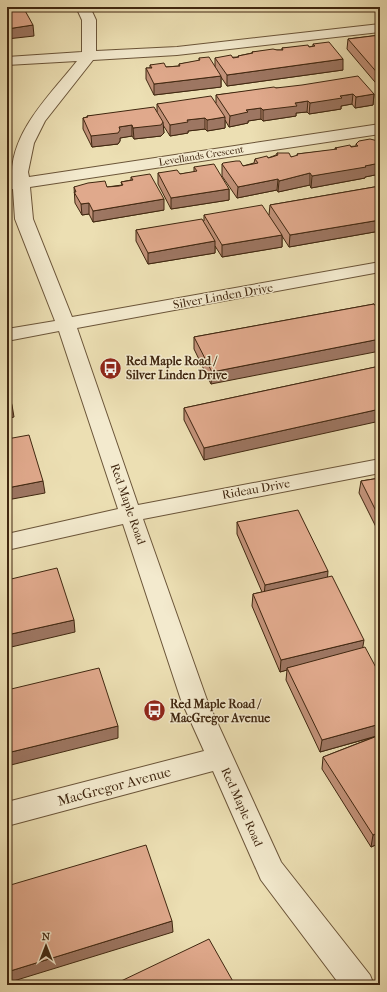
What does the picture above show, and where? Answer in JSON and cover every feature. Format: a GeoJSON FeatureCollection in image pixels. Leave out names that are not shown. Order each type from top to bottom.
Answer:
{"type":"FeatureCollection","features":[{"type":"Feature","properties":{"kind":"street"},"geometry":{"type":"LineString","coordinates":[[83,7],[89,20],[89,56]]}},
{"type":"Feature","properties":{"kind":"street"},"geometry":{"type":"LineString","coordinates":[[7,61],[177,51],[380,28]]}},
{"type":"Feature","properties":{"kind":"street","name":"Red Maple Road"},"geometry":{"type":"LineString","coordinates":[[89,56],[38,120],[26,143],[20,172],[15,183],[24,219],[66,325],[132,514],[194,700],[271,871],[359,985]]}},
{"type":"Feature","properties":{"kind":"street","name":"Levellands Crescent"},"geometry":{"type":"LineString","coordinates":[[15,183],[380,128]]}},
{"type":"Feature","properties":{"kind":"street","name":"Silver Linden Drive"},"geometry":{"type":"LineString","coordinates":[[7,335],[380,267]]}},
{"type":"Feature","properties":{"kind":"street","name":"Rideau Drive"},"geometry":{"type":"LineString","coordinates":[[7,542],[194,501],[380,466]]}},
{"type":"Feature","properties":{"kind":"street","name":"MacGregor Avenue"},"geometry":{"type":"LineString","coordinates":[[7,814],[220,758]]}},
{"type":"Feature","properties":{"kind":"building"},"geometry":{"type":"Polygon","coordinates":[[[7,7],[23,7],[33,25],[7,29],[7,7]]]}},
{"type":"Feature","properties":{"kind":"building"},"geometry":{"type":"Polygon","coordinates":[[[380,35],[380,76],[348,39],[380,35]]]}},
{"type":"Feature","properties":{"kind":"building"},"geometry":{"type":"Polygon","coordinates":[[[329,42],[343,59],[227,75],[215,58],[231,55],[233,58],[253,53],[252,52],[273,49],[283,50],[282,48],[308,45],[309,47],[315,46],[313,44],[329,42]]]}},
{"type":"Feature","properties":{"kind":"building"},"geometry":{"type":"Polygon","coordinates":[[[209,57],[221,76],[154,84],[146,68],[152,68],[150,65],[164,63],[166,67],[180,66],[179,64],[200,60],[199,58],[209,57]]]}},
{"type":"Feature","properties":{"kind":"building"},"geometry":{"type":"Polygon","coordinates":[[[358,76],[374,94],[356,97],[353,94],[340,96],[342,98],[310,103],[308,101],[295,103],[297,106],[263,110],[261,108],[246,110],[248,112],[230,116],[216,95],[274,87],[302,85],[358,76]]]}},
{"type":"Feature","properties":{"kind":"building"},"geometry":{"type":"Polygon","coordinates":[[[211,96],[225,117],[207,120],[205,118],[187,120],[188,122],[170,125],[157,104],[211,96]]]}},
{"type":"Feature","properties":{"kind":"building"},"geometry":{"type":"Polygon","coordinates":[[[154,107],[163,122],[161,125],[133,128],[132,125],[119,127],[120,130],[118,133],[91,136],[83,118],[88,117],[87,116],[154,107]]]}},
{"type":"Feature","properties":{"kind":"building"},"geometry":{"type":"Polygon","coordinates":[[[370,139],[378,141],[376,139],[380,139],[380,163],[365,166],[366,167],[312,176],[310,173],[279,181],[278,179],[238,187],[222,164],[240,161],[243,166],[258,163],[255,159],[267,156],[268,158],[272,157],[278,155],[277,153],[289,153],[291,157],[298,155],[297,154],[337,149],[335,148],[350,145],[351,147],[358,146],[356,144],[359,141],[370,139]]]}},
{"type":"Feature","properties":{"kind":"building"},"geometry":{"type":"Polygon","coordinates":[[[214,164],[229,189],[171,198],[158,173],[177,170],[180,174],[197,171],[194,167],[214,164]]]}},
{"type":"Feature","properties":{"kind":"building"},"geometry":{"type":"Polygon","coordinates":[[[150,174],[164,199],[93,211],[89,203],[81,204],[74,192],[76,192],[74,187],[88,183],[105,181],[107,187],[119,186],[123,185],[121,182],[133,180],[131,177],[150,174]]]}},
{"type":"Feature","properties":{"kind":"building"},"geometry":{"type":"Polygon","coordinates":[[[380,186],[380,220],[290,235],[270,205],[380,186]]]}},
{"type":"Feature","properties":{"kind":"building"},"geometry":{"type":"Polygon","coordinates":[[[262,205],[282,235],[222,245],[204,215],[262,205]]]}},
{"type":"Feature","properties":{"kind":"building"},"geometry":{"type":"Polygon","coordinates":[[[202,219],[215,241],[148,253],[136,230],[202,219]]]}},
{"type":"Feature","properties":{"kind":"building"},"geometry":{"type":"Polygon","coordinates":[[[374,304],[380,312],[380,339],[212,372],[194,337],[374,304]]]}},
{"type":"Feature","properties":{"kind":"building"},"geometry":{"type":"Polygon","coordinates":[[[380,366],[380,409],[204,448],[184,408],[380,366]]]}},
{"type":"Feature","properties":{"kind":"building"},"geometry":{"type":"Polygon","coordinates":[[[7,388],[12,405],[7,406],[7,388]]]}},
{"type":"Feature","properties":{"kind":"building"},"geometry":{"type":"Polygon","coordinates":[[[29,435],[43,481],[7,488],[7,439],[29,435]]]}},
{"type":"Feature","properties":{"kind":"building"},"geometry":{"type":"Polygon","coordinates":[[[380,478],[380,519],[361,481],[380,478]]]}},
{"type":"Feature","properties":{"kind":"building"},"geometry":{"type":"Polygon","coordinates":[[[298,510],[328,571],[265,585],[237,522],[298,510]]]}},
{"type":"Feature","properties":{"kind":"building"},"geometry":{"type":"Polygon","coordinates":[[[57,568],[74,620],[7,635],[7,580],[57,568]]]}},
{"type":"Feature","properties":{"kind":"building"},"geometry":{"type":"Polygon","coordinates":[[[332,576],[364,640],[281,660],[253,594],[332,576]]]}},
{"type":"Feature","properties":{"kind":"building"},"geometry":{"type":"Polygon","coordinates":[[[365,647],[380,675],[380,724],[322,740],[287,668],[365,647]]]}},
{"type":"Feature","properties":{"kind":"building"},"geometry":{"type":"Polygon","coordinates":[[[99,668],[118,726],[7,753],[7,690],[99,668]]]}},
{"type":"Feature","properties":{"kind":"building"},"geometry":{"type":"Polygon","coordinates":[[[380,735],[380,832],[373,835],[323,757],[380,735]]]}},
{"type":"Feature","properties":{"kind":"building"},"geometry":{"type":"Polygon","coordinates":[[[146,845],[172,921],[7,972],[7,886],[146,845]]]}},
{"type":"Feature","properties":{"kind":"building"},"geometry":{"type":"Polygon","coordinates":[[[209,939],[235,985],[120,985],[119,982],[209,939]]]}},
{"type":"Feature","properties":{"kind":"place","name":"Red Maple Road / Silver Linden Drive"},"geometry":{"type":"Point","coordinates":[111,368]}},
{"type":"Feature","properties":{"kind":"place","name":"Red Maple Road / MacGregor Avenue"},"geometry":{"type":"Point","coordinates":[155,711]}}]}
